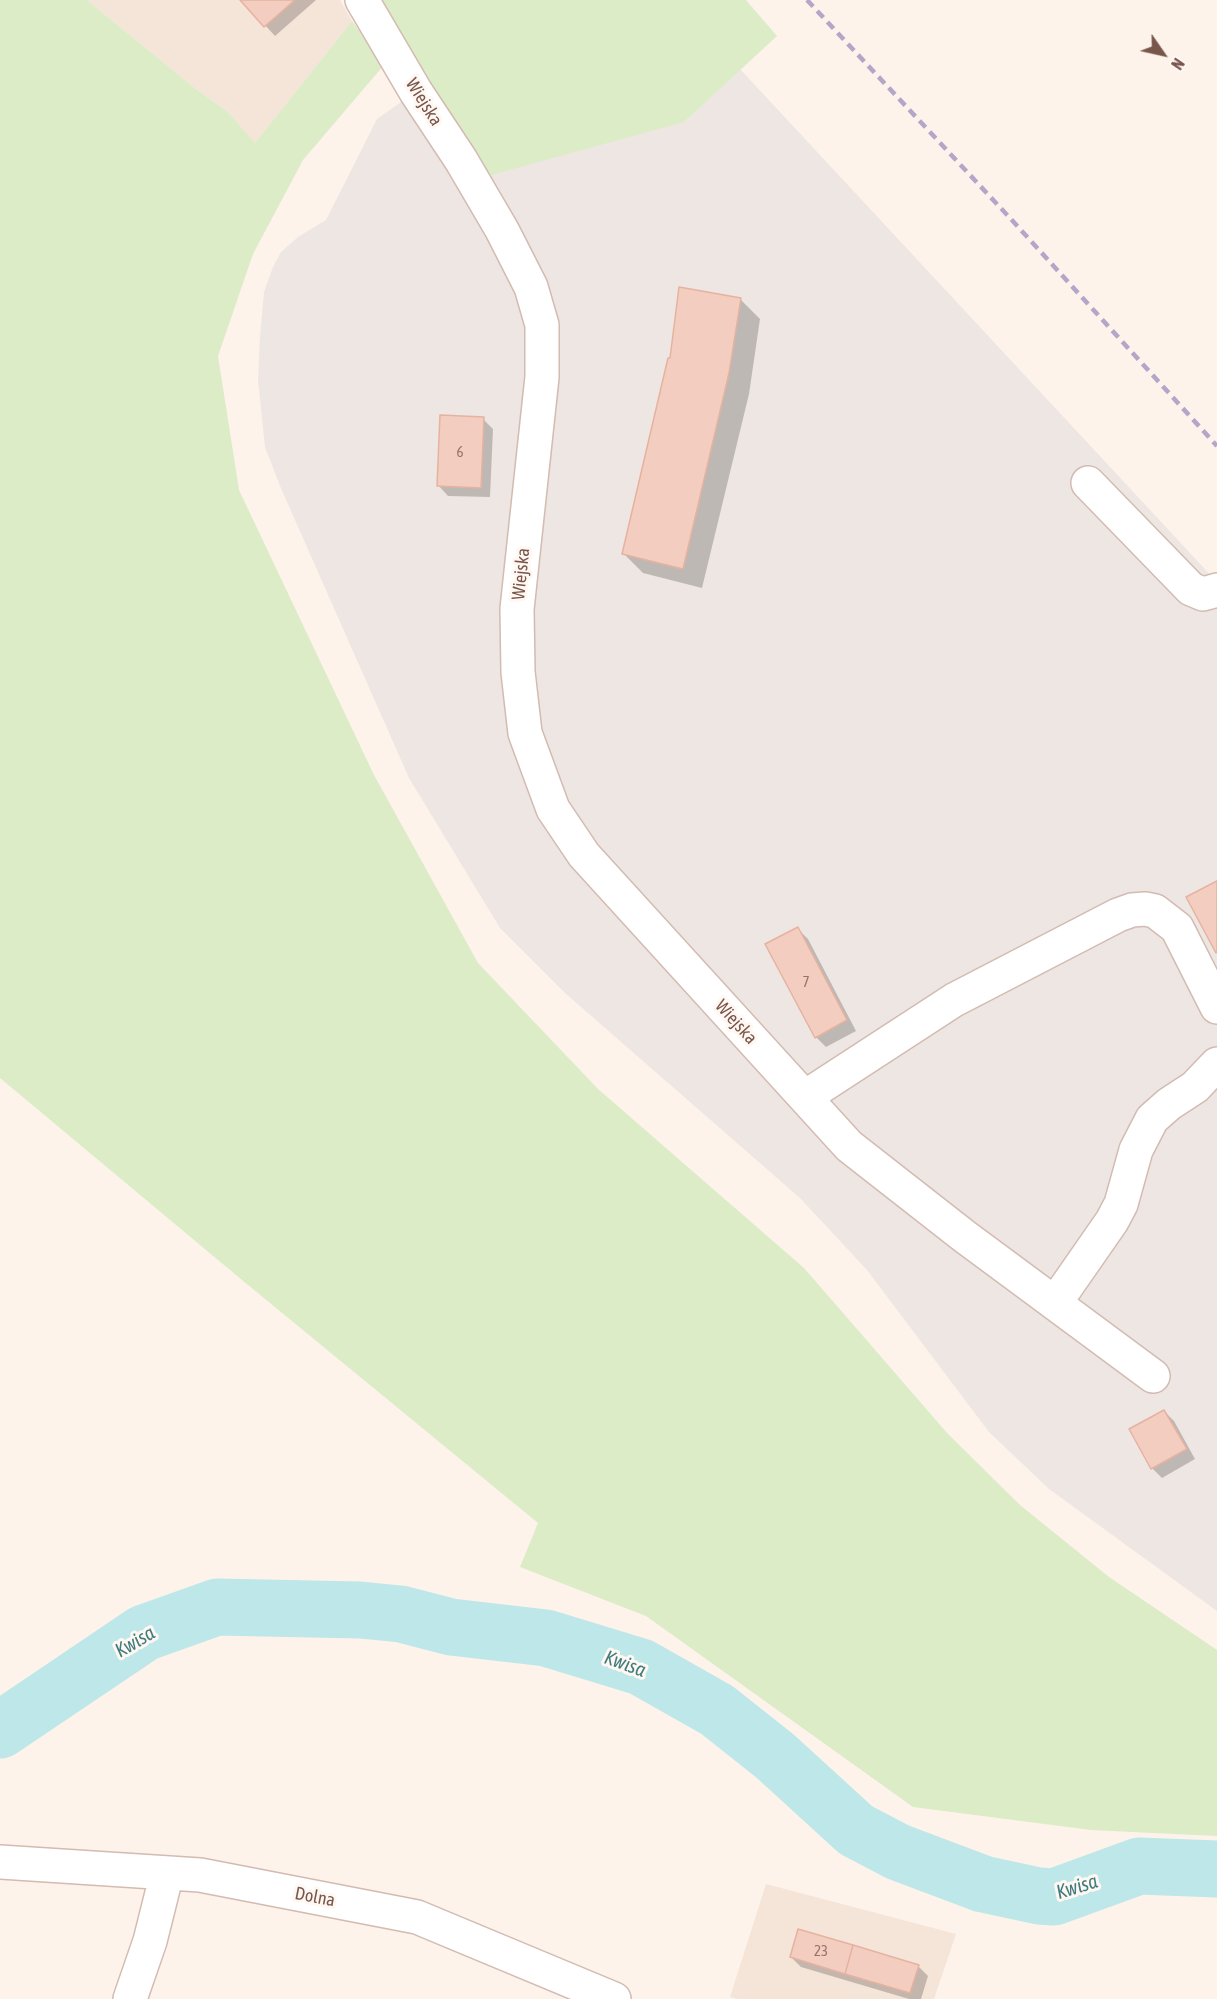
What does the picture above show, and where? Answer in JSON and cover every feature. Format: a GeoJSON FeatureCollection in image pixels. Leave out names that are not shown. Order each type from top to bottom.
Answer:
{"type":"FeatureCollection","features":[{"type":"Feature","properties":{"kind":"street","name":"Wiejska"},"geometry":{"type":"LineString","coordinates":[[362,0],[502,230],[531,288],[542,325],[542,377],[517,609],[518,672],[525,734],[552,808],[584,855],[849,1146],[964,1236],[1153,1376]]}},
{"type":"Feature","properties":{"kind":"street"},"geometry":{"type":"LineString","coordinates":[[1088,483],[1191,589],[1203,594],[1217,590]]}},
{"type":"Feature","properties":{"kind":"street"},"geometry":{"type":"LineString","coordinates":[[805,1097],[954,1000],[1118,915],[1132,910],[1155,911],[1177,928],[1217,1007]]}},
{"type":"Feature","properties":{"kind":"street"},"geometry":{"type":"LineString","coordinates":[[1055,1303],[1112,1221],[1121,1204],[1136,1150],[1152,1119],[1168,1104],[1195,1087],[1217,1064]]}},
{"type":"Feature","properties":{"kind":"street","name":"Dolna"},"geometry":{"type":"LineString","coordinates":[[0,1862],[201,1875],[417,1917],[614,1999]]}},
{"type":"Feature","properties":{"kind":"street"},"geometry":{"type":"LineString","coordinates":[[130,1999],[150,1941],[167,1873]]}},
{"type":"Feature","properties":{"kind":"shaded area"},"geometry":{"type":"Polygon","coordinates":[[[87,0],[340,0],[352,21],[255,143],[228,112],[192,86],[87,0]]]}},
{"type":"Feature","properties":{"kind":"shaded area"},"geometry":{"type":"Polygon","coordinates":[[[740,69],[1217,582],[1217,1611],[1049,1489],[989,1432],[867,1270],[800,1198],[565,993],[500,928],[409,778],[280,486],[265,447],[258,380],[264,292],[281,252],[298,237],[326,220],[377,119],[428,83],[684,122],[740,69]]]}},
{"type":"Feature","properties":{"kind":"shaded area"},"geometry":{"type":"Polygon","coordinates":[[[766,1884],[956,1934],[934,1999],[738,1999],[730,1997],[766,1884]]]}},
{"type":"Feature","properties":{"kind":"green space"},"geometry":{"type":"Polygon","coordinates":[[[0,0],[87,0],[192,86],[228,112],[255,143],[352,21],[384,65],[303,160],[253,254],[218,356],[239,490],[374,775],[478,963],[598,1089],[804,1268],[948,1434],[1020,1505],[1109,1577],[1217,1650],[1217,1836],[1091,1830],[913,1807],[646,1616],[520,1567],[538,1523],[0,1078],[0,0]]]}},
{"type":"Feature","properties":{"kind":"green space"},"geometry":{"type":"Polygon","coordinates":[[[377,0],[746,0],[777,36],[684,122],[491,175],[428,83],[377,0]]]}},
{"type":"Feature","properties":{"kind":"building"},"geometry":{"type":"Polygon","coordinates":[[[240,0],[295,0],[264,27],[240,0]]]}},
{"type":"Feature","properties":{"kind":"building"},"geometry":{"type":"Polygon","coordinates":[[[679,287],[741,298],[729,373],[683,569],[622,554],[668,358],[670,358],[679,287]]]}},
{"type":"Feature","properties":{"kind":"building"},"geometry":{"type":"Polygon","coordinates":[[[440,415],[484,417],[481,488],[437,486],[440,415]]]}},
{"type":"Feature","properties":{"kind":"building"},"geometry":{"type":"Polygon","coordinates":[[[1217,881],[1217,952],[1216,953],[1186,897],[1217,881]]]}},
{"type":"Feature","properties":{"kind":"building"},"geometry":{"type":"Polygon","coordinates":[[[798,927],[847,1020],[815,1038],[765,944],[798,927]]]}},
{"type":"Feature","properties":{"kind":"building"},"geometry":{"type":"Polygon","coordinates":[[[1164,1410],[1187,1449],[1151,1469],[1129,1429],[1164,1410]]]}},
{"type":"Feature","properties":{"kind":"building"},"geometry":{"type":"Polygon","coordinates":[[[798,1929],[853,1945],[845,1974],[790,1957],[798,1929]]]}},
{"type":"Feature","properties":{"kind":"building"},"geometry":{"type":"Polygon","coordinates":[[[853,1945],[919,1965],[910,1993],[845,1974],[853,1945]]]}},
{"type":"Feature","properties":{"kind":"waterway","name":"Kwisa"},"geometry":{"type":"LineString","coordinates":[[0,1730],[144,1633],[217,1607],[360,1610],[401,1614],[451,1627],[546,1638],[641,1667],[717,1710],[775,1756],[856,1830],[898,1852],[983,1884],[1054,1897],[1139,1866],[1217,1869]]}},
{"type":"Feature","properties":{"kind":"railway"},"geometry":{"type":"LineString","coordinates":[[807,0],[1010,218],[1217,446]]}}]}
